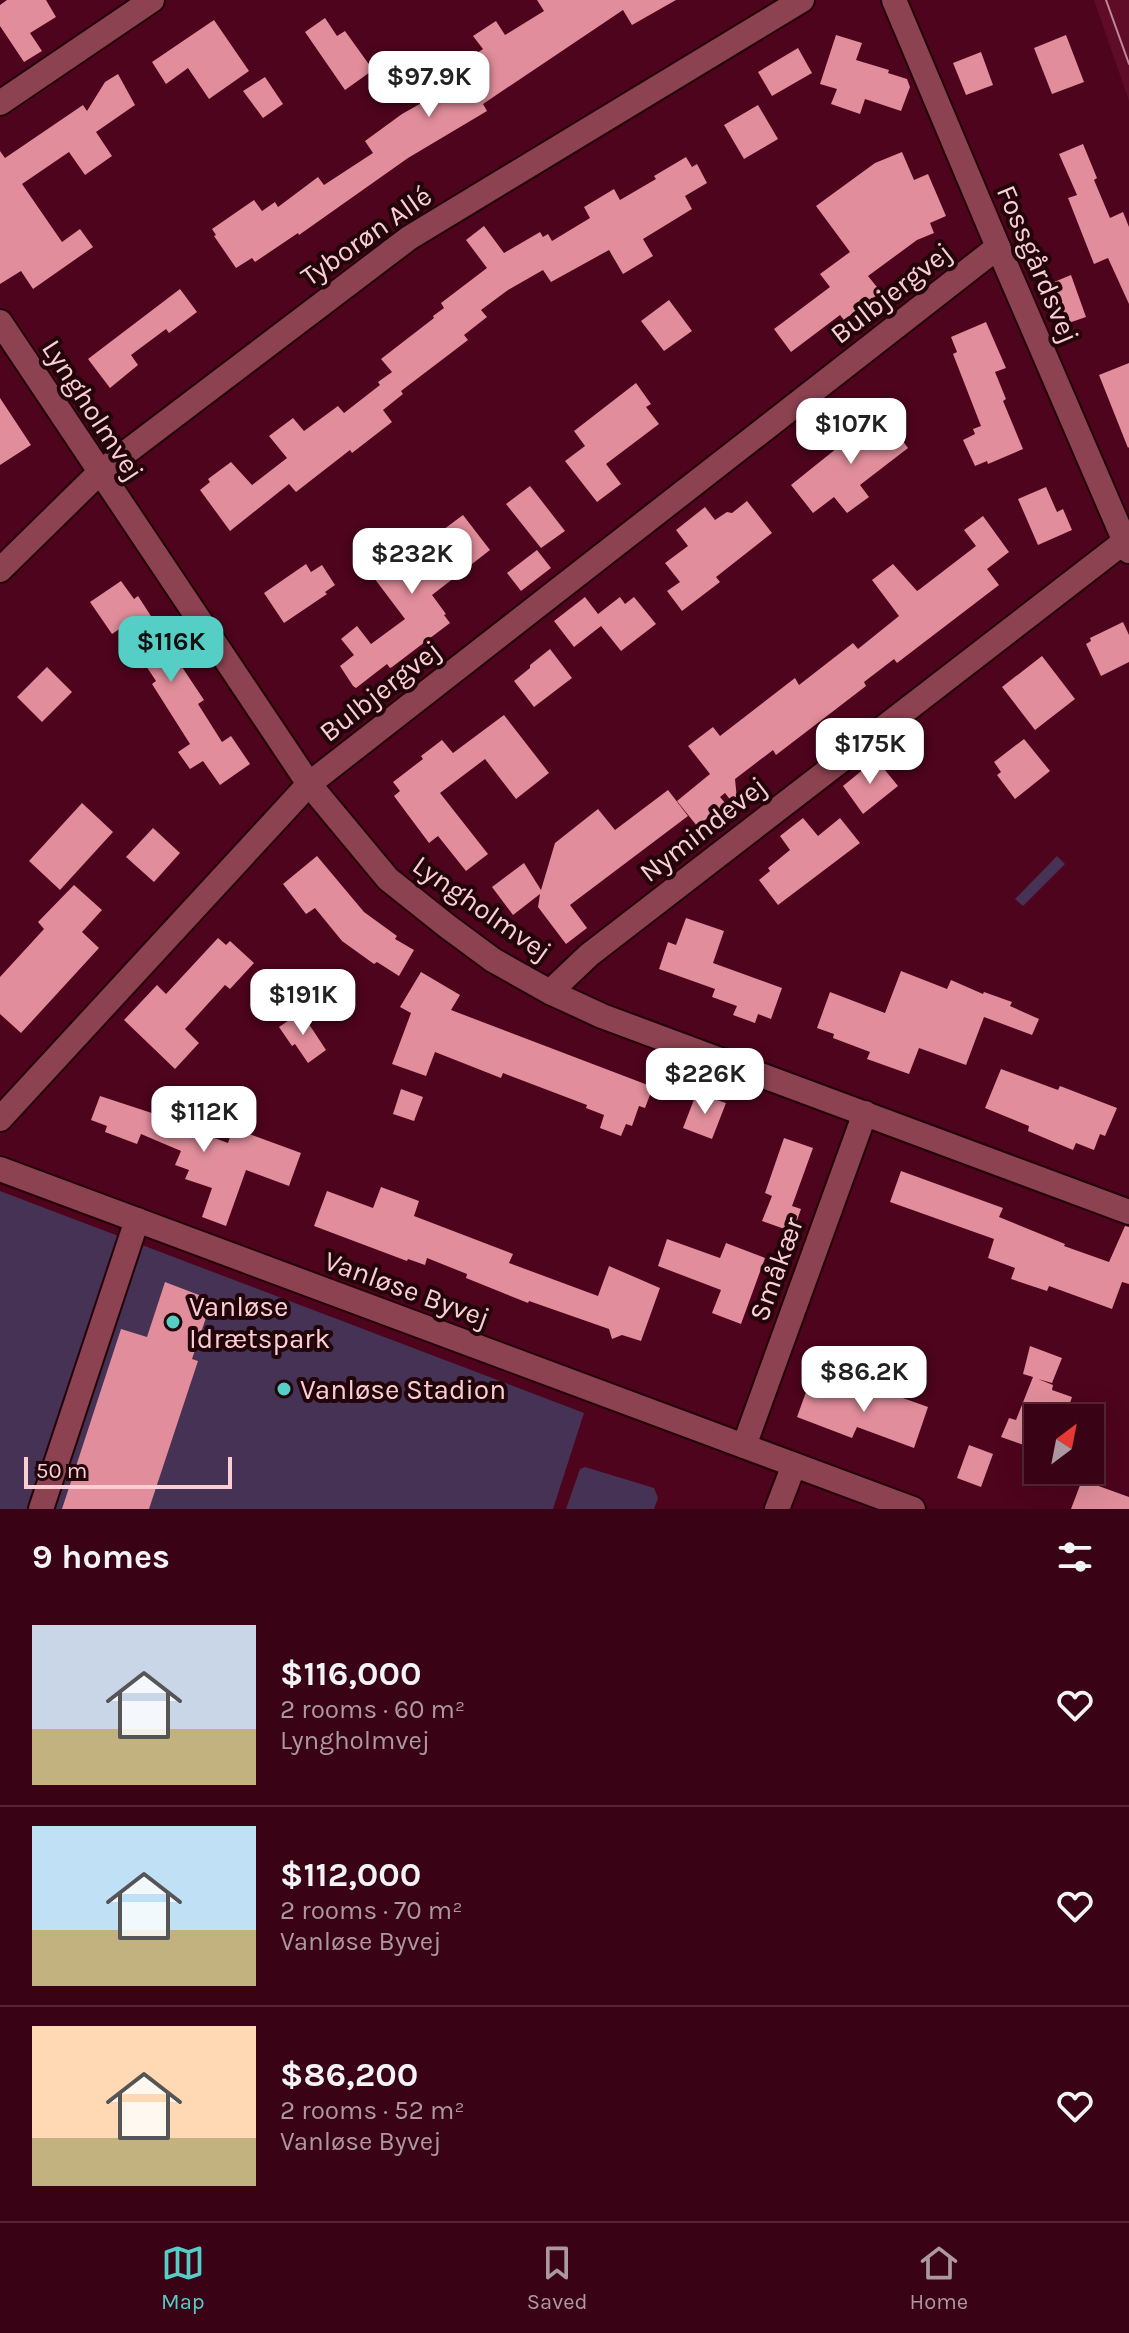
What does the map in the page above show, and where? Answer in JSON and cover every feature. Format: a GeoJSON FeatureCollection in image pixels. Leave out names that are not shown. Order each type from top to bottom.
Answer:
{"type":"FeatureCollection","features":[{"type":"Feature","properties":{"kind":"street"},"geometry":{"type":"LineString","coordinates":[[0,103],[152,0]]}},
{"type":"Feature","properties":{"kind":"street","name":"Tyborøn Allé"},"geometry":{"type":"LineString","coordinates":[[0,570],[99,473],[409,238],[802,0]]}},
{"type":"Feature","properties":{"kind":"street","name":"Fossgårdsvej"},"geometry":{"type":"LineString","coordinates":[[894,0],[1127,546]]}},
{"type":"Feature","properties":{"kind":"street","name":"Bulbjergvej"},"geometry":{"type":"LineString","coordinates":[[0,1119],[309,784],[998,247]]}},
{"type":"Feature","properties":{"kind":"street","name":"Lyngholmvej"},"geometry":{"type":"LineString","coordinates":[[0,322],[309,784],[388,879],[481,952],[550,992],[602,1016],[1129,1212]]}},
{"type":"Feature","properties":{"kind":"street","name":"Nymindevej"},"geometry":{"type":"LineString","coordinates":[[550,992],[589,955],[1127,546]]}},
{"type":"Feature","properties":{"kind":"street","name":"Småkær"},"geometry":{"type":"LineString","coordinates":[[744,1446],[865,1113]]}},
{"type":"Feature","properties":{"kind":"street","name":"Vanløse Byvej"},"geometry":{"type":"LineString","coordinates":[[0,1169],[913,1509]]}},
{"type":"Feature","properties":{"kind":"street"},"geometry":{"type":"LineString","coordinates":[[41,1509],[137,1220]]}},
{"type":"Feature","properties":{"kind":"street"},"geometry":{"type":"LineString","coordinates":[[777,1509],[794,1465]]}},
{"type":"Feature","properties":{"kind":"shaded area"},"geometry":{"type":"Polygon","coordinates":[[[1094,0],[1129,0],[1129,101],[1094,0]]]}},
{"type":"Feature","properties":{"kind":"shaded area"},"geometry":{"type":"Polygon","coordinates":[[[1057,856],[1065,864],[1023,906],[1015,899],[1057,856]]]}},
{"type":"Feature","properties":{"kind":"shaded area","name":"Vanløse Idrætspark"},"geometry":{"type":"Polygon","coordinates":[[[0,1191],[584,1413],[553,1509],[0,1509],[0,1191]]]}},
{"type":"Feature","properties":{"kind":"shaded area"},"geometry":{"type":"Polygon","coordinates":[[[585,1467],[654,1488],[658,1498],[654,1509],[566,1509],[580,1469],[585,1467]]]}},
{"type":"Feature","properties":{"kind":"building"},"geometry":{"type":"Polygon","coordinates":[[[7,0],[46,0],[56,17],[30,33],[42,51],[24,62],[0,26],[0,5],[7,0]]]}},
{"type":"Feature","properties":{"kind":"building"},"geometry":{"type":"Polygon","coordinates":[[[537,0],[676,0],[632,25],[623,10],[483,104],[487,111],[408,158],[299,235],[255,262],[252,258],[236,268],[212,229],[254,200],[262,211],[275,202],[278,207],[318,177],[324,185],[373,153],[365,141],[402,114],[455,84],[448,73],[483,49],[473,36],[496,21],[505,35],[544,11],[537,0]]]}},
{"type":"Feature","properties":{"kind":"building"},"geometry":{"type":"Polygon","coordinates":[[[325,18],[337,36],[345,31],[373,70],[345,90],[305,32],[325,18]]]}},
{"type":"Feature","properties":{"kind":"building"},"geometry":{"type":"Polygon","coordinates":[[[214,20],[249,71],[209,99],[188,68],[166,84],[152,62],[214,20]]]}},
{"type":"Feature","properties":{"kind":"building"},"geometry":{"type":"Polygon","coordinates":[[[836,35],[862,43],[856,60],[907,79],[910,87],[901,111],[865,99],[860,114],[831,104],[837,89],[820,84],[836,35]]]}},
{"type":"Feature","properties":{"kind":"building"},"geometry":{"type":"Polygon","coordinates":[[[1066,35],[1084,82],[1052,94],[1034,48],[1066,35]]]}},
{"type":"Feature","properties":{"kind":"building"},"geometry":{"type":"Polygon","coordinates":[[[798,48],[812,73],[772,96],[758,72],[798,48]]]}},
{"type":"Feature","properties":{"kind":"building"},"geometry":{"type":"Polygon","coordinates":[[[981,52],[993,85],[966,95],[953,63],[981,52]]]}},
{"type":"Feature","properties":{"kind":"building"},"geometry":{"type":"Polygon","coordinates":[[[118,74],[135,105],[96,132],[112,156],[85,175],[69,152],[22,184],[62,242],[80,229],[93,247],[33,289],[21,271],[0,284],[0,151],[5,158],[83,105],[87,111],[105,82],[118,74]]]}},
{"type":"Feature","properties":{"kind":"building"},"geometry":{"type":"Polygon","coordinates":[[[265,77],[283,104],[263,118],[243,91],[265,77]]]}},
{"type":"Feature","properties":{"kind":"building"},"geometry":{"type":"Polygon","coordinates":[[[758,105],[778,139],[744,159],[724,125],[758,105]]]}},
{"type":"Feature","properties":{"kind":"building"},"geometry":{"type":"Polygon","coordinates":[[[1083,144],[1110,218],[1123,212],[1129,227],[1129,304],[1108,258],[1094,264],[1068,198],[1077,195],[1059,154],[1083,144]]]}},
{"type":"Feature","properties":{"kind":"building"},"geometry":{"type":"Polygon","coordinates":[[[902,152],[914,180],[928,174],[946,216],[930,223],[934,233],[917,240],[868,276],[881,292],[844,320],[840,315],[791,352],[774,329],[830,287],[820,274],[850,252],[816,206],[875,163],[902,152]]]}},
{"type":"Feature","properties":{"kind":"building"},"geometry":{"type":"Polygon","coordinates":[[[686,157],[692,167],[697,164],[707,183],[685,196],[692,209],[643,239],[653,256],[623,274],[609,250],[551,282],[543,270],[508,290],[481,310],[487,317],[464,335],[468,340],[401,391],[403,394],[383,410],[392,422],[296,492],[289,484],[230,531],[200,490],[210,482],[208,479],[231,462],[252,485],[287,458],[269,436],[293,418],[304,431],[338,406],[344,413],[380,385],[378,382],[392,372],[381,359],[434,318],[444,308],[441,303],[487,268],[466,240],[484,226],[504,253],[540,232],[543,237],[548,234],[552,241],[590,218],[584,207],[614,189],[620,200],[686,157]]]}},
{"type":"Feature","properties":{"kind":"building"},"geometry":{"type":"Polygon","coordinates":[[[1071,275],[1086,317],[1057,327],[1042,287],[1071,275]]]}},
{"type":"Feature","properties":{"kind":"building"},"geometry":{"type":"Polygon","coordinates":[[[180,289],[197,312],[169,333],[166,329],[131,355],[138,365],[110,388],[88,359],[180,289]]]}},
{"type":"Feature","properties":{"kind":"building"},"geometry":{"type":"Polygon","coordinates":[[[669,300],[692,331],[664,351],[641,321],[669,300]]]}},
{"type":"Feature","properties":{"kind":"building"},"geometry":{"type":"Polygon","coordinates":[[[986,322],[1006,368],[995,372],[1023,449],[988,464],[987,461],[975,466],[963,440],[975,434],[973,429],[981,426],[953,354],[957,352],[951,337],[986,322]]]}},
{"type":"Feature","properties":{"kind":"building"},"geometry":{"type":"Polygon","coordinates":[[[1129,363],[1129,447],[1128,448],[1099,375],[1129,363]]]}},
{"type":"Feature","properties":{"kind":"building"},"geometry":{"type":"Polygon","coordinates":[[[636,383],[651,404],[646,407],[659,424],[606,464],[621,484],[597,502],[565,461],[585,446],[574,431],[636,383]]]}},
{"type":"Feature","properties":{"kind":"building"},"geometry":{"type":"Polygon","coordinates":[[[0,398],[31,445],[0,465],[0,398]]]}},
{"type":"Feature","properties":{"kind":"building"},"geometry":{"type":"Polygon","coordinates":[[[880,411],[908,448],[860,485],[869,497],[847,513],[834,497],[813,513],[791,485],[880,411]]]}},
{"type":"Feature","properties":{"kind":"building"},"geometry":{"type":"Polygon","coordinates":[[[530,486],[565,531],[541,548],[506,504],[530,486]]]}},
{"type":"Feature","properties":{"kind":"building"},"geometry":{"type":"Polygon","coordinates":[[[1046,487],[1057,512],[1063,509],[1072,530],[1038,545],[1018,499],[1046,487]]]}},
{"type":"Feature","properties":{"kind":"building"},"geometry":{"type":"Polygon","coordinates":[[[747,501],[772,533],[716,577],[720,582],[682,611],[667,591],[680,582],[665,563],[688,546],[676,530],[705,507],[715,520],[727,512],[732,513],[747,501]]]}},
{"type":"Feature","properties":{"kind":"building"},"geometry":{"type":"Polygon","coordinates":[[[463,515],[490,550],[432,595],[450,623],[392,667],[387,664],[356,688],[340,666],[354,655],[341,639],[357,626],[371,644],[405,619],[362,562],[390,540],[404,559],[463,515]]]}},
{"type":"Feature","properties":{"kind":"building"},"geometry":{"type":"Polygon","coordinates":[[[983,516],[1009,552],[987,569],[999,585],[897,663],[894,659],[864,682],[866,686],[776,755],[773,750],[735,779],[738,810],[725,793],[720,797],[726,804],[697,826],[677,801],[710,774],[688,746],[713,727],[720,736],[795,678],[799,685],[853,643],[858,649],[899,616],[872,580],[893,564],[917,591],[976,546],[964,530],[983,516]]]}},
{"type":"Feature","properties":{"kind":"building"},"geometry":{"type":"Polygon","coordinates":[[[537,550],[551,568],[521,591],[507,573],[537,550]]]}},
{"type":"Feature","properties":{"kind":"building"},"geometry":{"type":"Polygon","coordinates":[[[306,564],[311,572],[322,565],[335,585],[325,592],[327,594],[284,623],[264,593],[306,564]]]}},
{"type":"Feature","properties":{"kind":"building"},"geometry":{"type":"Polygon","coordinates":[[[121,581],[134,599],[138,596],[204,700],[198,704],[222,742],[231,736],[250,764],[220,785],[203,761],[190,769],[178,752],[190,744],[152,684],[156,681],[121,628],[112,634],[90,602],[121,581]]]}},
{"type":"Feature","properties":{"kind":"building"},"geometry":{"type":"Polygon","coordinates":[[[585,597],[598,614],[620,597],[625,604],[634,597],[656,624],[621,651],[601,626],[574,647],[554,621],[585,597]]]}},
{"type":"Feature","properties":{"kind":"building"},"geometry":{"type":"Polygon","coordinates":[[[1123,622],[1129,635],[1129,662],[1101,676],[1086,644],[1091,641],[1090,638],[1123,622]]]}},
{"type":"Feature","properties":{"kind":"building"},"geometry":{"type":"Polygon","coordinates":[[[550,649],[572,678],[534,707],[514,681],[550,649]]]}},
{"type":"Feature","properties":{"kind":"building"},"geometry":{"type":"Polygon","coordinates":[[[1042,656],[1075,699],[1035,730],[1002,687],[1042,656]]]}},
{"type":"Feature","properties":{"kind":"building"},"geometry":{"type":"Polygon","coordinates":[[[47,667],[72,692],[42,722],[17,697],[47,667]]]}},
{"type":"Feature","properties":{"kind":"building"},"geometry":{"type":"Polygon","coordinates":[[[504,715],[549,773],[516,799],[485,759],[440,793],[488,854],[466,871],[438,836],[429,843],[394,796],[400,791],[393,782],[442,740],[453,753],[504,715]]]}},
{"type":"Feature","properties":{"kind":"building"},"geometry":{"type":"Polygon","coordinates":[[[1024,739],[1050,771],[1015,799],[997,775],[1001,772],[994,762],[1024,739]]]}},
{"type":"Feature","properties":{"kind":"building"},"geometry":{"type":"Polygon","coordinates":[[[876,759],[898,786],[863,814],[843,786],[876,759]]]}},
{"type":"Feature","properties":{"kind":"building"},"geometry":{"type":"Polygon","coordinates":[[[668,790],[688,816],[570,905],[587,928],[566,944],[538,907],[540,894],[513,915],[492,887],[524,863],[541,890],[555,843],[598,809],[615,830],[668,790]]]}},
{"type":"Feature","properties":{"kind":"building"},"geometry":{"type":"Polygon","coordinates":[[[82,803],[113,832],[60,890],[29,861],[82,803]]]}},
{"type":"Feature","properties":{"kind":"building"},"geometry":{"type":"Polygon","coordinates":[[[803,818],[818,836],[840,818],[860,843],[778,905],[759,880],[790,850],[780,836],[803,818]]]}},
{"type":"Feature","properties":{"kind":"building"},"geometry":{"type":"Polygon","coordinates":[[[153,828],[180,853],[154,882],[126,857],[153,828]]]}},
{"type":"Feature","properties":{"kind":"building"},"geometry":{"type":"Polygon","coordinates":[[[317,856],[364,912],[397,936],[395,939],[414,950],[399,976],[377,962],[374,964],[342,941],[315,908],[306,914],[283,884],[317,856]]]}},
{"type":"Feature","properties":{"kind":"building"},"geometry":{"type":"Polygon","coordinates":[[[74,885],[102,910],[82,932],[99,948],[21,1033],[0,1014],[0,977],[44,929],[38,922],[74,885]]]}},
{"type":"Feature","properties":{"kind":"building"},"geometry":{"type":"Polygon","coordinates":[[[686,918],[724,931],[713,963],[782,988],[771,1019],[758,1014],[755,1023],[733,1015],[737,1006],[712,997],[715,989],[659,969],[668,942],[676,945],[686,918]]]}},
{"type":"Feature","properties":{"kind":"building"},"geometry":{"type":"Polygon","coordinates":[[[218,938],[226,945],[230,941],[254,963],[230,989],[225,985],[185,1029],[199,1043],[175,1069],[124,1020],[157,985],[166,994],[218,938]]]}},
{"type":"Feature","properties":{"kind":"building"},"geometry":{"type":"Polygon","coordinates":[[[901,971],[947,989],[951,980],[1012,1002],[1010,1006],[1039,1019],[1032,1035],[984,1017],[966,1065],[919,1048],[909,1074],[867,1059],[870,1052],[833,1038],[834,1034],[817,1028],[830,992],[885,1013],[901,971]]]}},
{"type":"Feature","properties":{"kind":"building"},"geometry":{"type":"Polygon","coordinates":[[[421,972],[460,995],[451,1010],[653,1087],[645,1108],[639,1106],[632,1126],[626,1124],[621,1136],[600,1128],[604,1115],[586,1108],[587,1105],[503,1073],[501,1078],[435,1052],[426,1076],[392,1064],[411,1013],[400,1007],[421,972]]]}},
{"type":"Feature","properties":{"kind":"building"},"geometry":{"type":"Polygon","coordinates":[[[301,1012],[326,1050],[308,1063],[279,1027],[301,1012]]]}},
{"type":"Feature","properties":{"kind":"building"},"geometry":{"type":"Polygon","coordinates":[[[1001,1069],[1058,1090],[1060,1086],[1117,1108],[1105,1136],[1100,1134],[1094,1150],[1076,1143],[1073,1150],[1028,1131],[1029,1126],[985,1108],[1001,1069]]]}},
{"type":"Feature","properties":{"kind":"building"},"geometry":{"type":"Polygon","coordinates":[[[401,1089],[423,1097],[414,1121],[393,1114],[401,1089]]]}},
{"type":"Feature","properties":{"kind":"building"},"geometry":{"type":"Polygon","coordinates":[[[702,1095],[726,1103],[712,1139],[683,1128],[695,1097],[700,1099],[702,1095]]]}},
{"type":"Feature","properties":{"kind":"building"},"geometry":{"type":"Polygon","coordinates":[[[100,1096],[170,1119],[228,1143],[233,1128],[301,1153],[289,1186],[246,1170],[226,1226],[202,1217],[212,1188],[185,1179],[189,1170],[175,1165],[181,1151],[141,1134],[137,1144],[105,1132],[107,1126],[91,1120],[100,1096]]]}},
{"type":"Feature","properties":{"kind":"building"},"geometry":{"type":"Polygon","coordinates":[[[784,1138],[813,1148],[792,1206],[801,1209],[793,1232],[762,1221],[772,1196],[765,1193],[784,1138]]]}},
{"type":"Feature","properties":{"kind":"building"},"geometry":{"type":"Polygon","coordinates":[[[901,1171],[1003,1208],[999,1217],[1109,1262],[1125,1226],[1129,1227],[1129,1284],[1122,1282],[1112,1309],[1049,1286],[1047,1291],[1011,1279],[1015,1268],[988,1258],[994,1239],[890,1202],[901,1171]]]}},
{"type":"Feature","properties":{"kind":"building"},"geometry":{"type":"Polygon","coordinates":[[[381,1187],[419,1201],[414,1216],[513,1254],[509,1263],[598,1296],[609,1266],[660,1288],[641,1341],[622,1335],[612,1339],[609,1329],[528,1303],[427,1258],[425,1265],[407,1261],[314,1226],[327,1191],[373,1208],[381,1187]]]}},
{"type":"Feature","properties":{"kind":"building"},"geometry":{"type":"Polygon","coordinates":[[[667,1239],[720,1258],[726,1243],[765,1258],[741,1324],[712,1313],[721,1290],[658,1266],[667,1239]]]}},
{"type":"Feature","properties":{"kind":"building"},"geometry":{"type":"Polygon","coordinates":[[[165,1282],[212,1300],[192,1359],[198,1361],[149,1509],[62,1509],[121,1329],[147,1337],[165,1282]]]}},
{"type":"Feature","properties":{"kind":"building"},"geometry":{"type":"Polygon","coordinates":[[[1030,1346],[1062,1358],[1052,1383],[1038,1379],[1053,1385],[1052,1390],[1072,1397],[1070,1404],[1024,1404],[1024,1445],[1001,1437],[1009,1418],[1016,1420],[1033,1377],[1023,1374],[1030,1346]]]}},
{"type":"Feature","properties":{"kind":"building"},"geometry":{"type":"Polygon","coordinates":[[[810,1381],[870,1402],[875,1388],[928,1407],[914,1448],[857,1427],[852,1438],[797,1417],[810,1381]]]}},
{"type":"Feature","properties":{"kind":"building"},"geometry":{"type":"Polygon","coordinates":[[[969,1445],[993,1454],[981,1487],[957,1478],[969,1445]]]}},
{"type":"Feature","properties":{"kind":"building"},"geometry":{"type":"Polygon","coordinates":[[[1080,1484],[1093,1484],[1129,1497],[1129,1509],[1071,1509],[1080,1484]]]}},
{"type":"Feature","properties":{"kind":"tram line"},"geometry":{"type":"LineString","coordinates":[[1106,0],[1129,64]]}},
{"type":"Feature","properties":{"kind":"place","name":"Vanløse Idrætspark"},"geometry":{"type":"Point","coordinates":[173,1322]}},
{"type":"Feature","properties":{"kind":"place","name":"Vanløse Stadion"},"geometry":{"type":"Point","coordinates":[284,1389]}}]}
